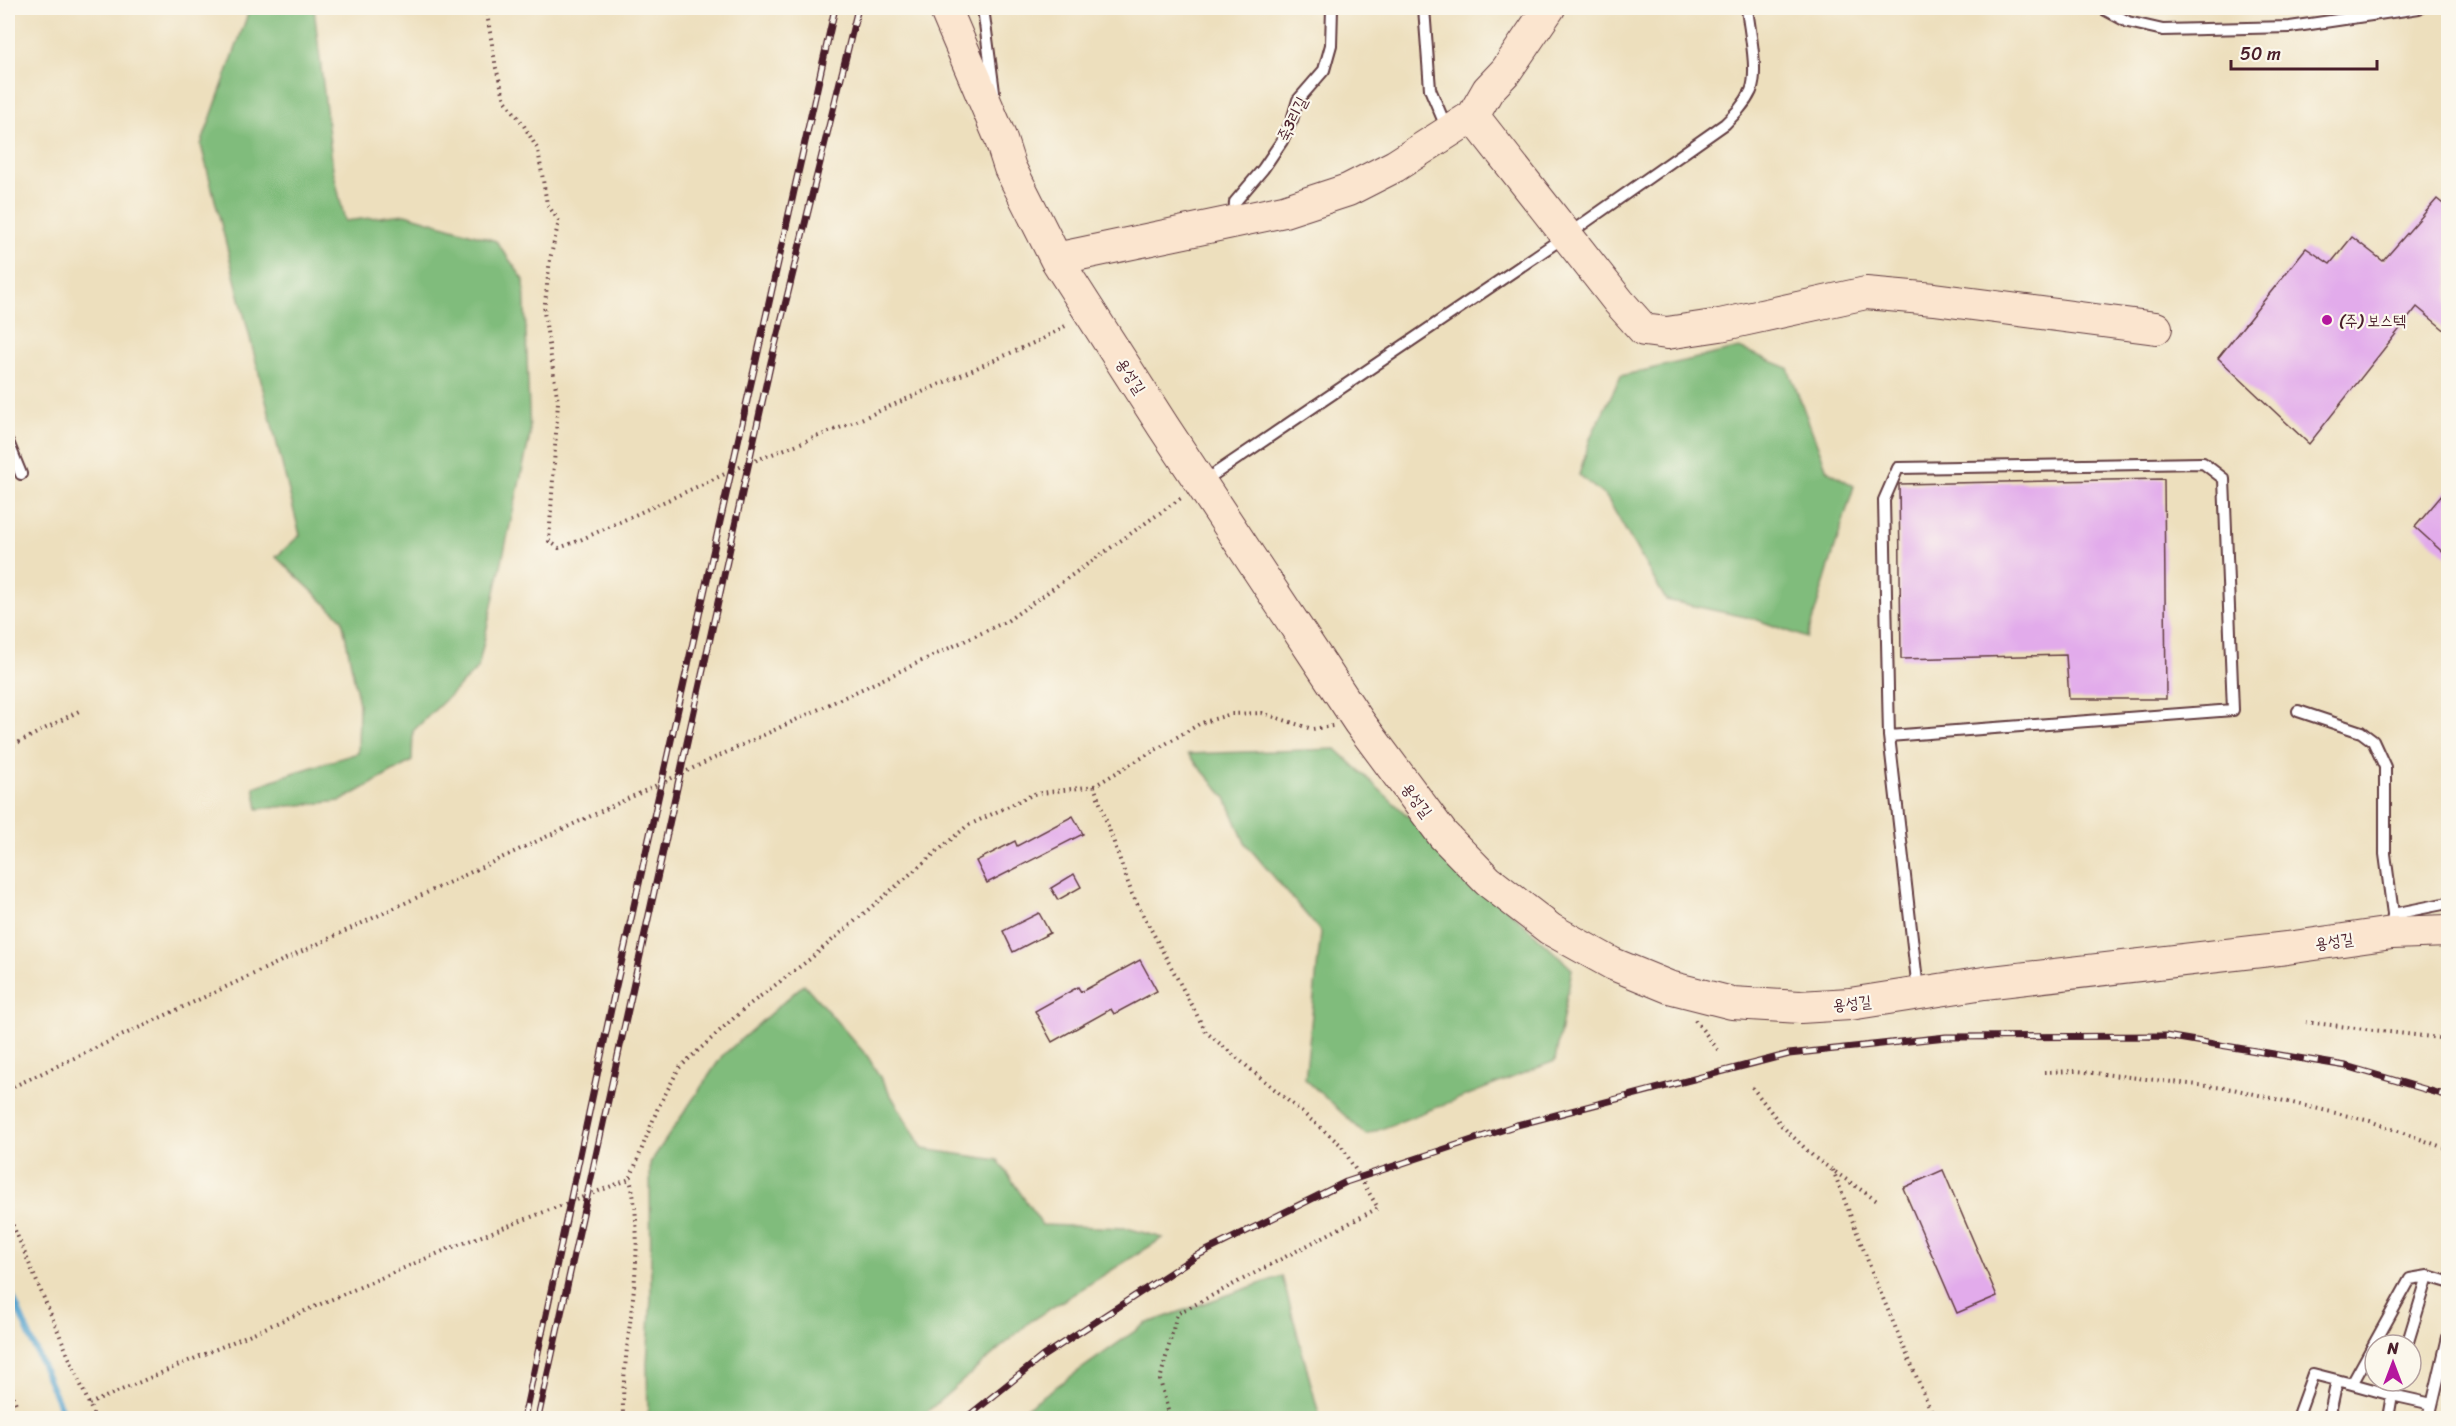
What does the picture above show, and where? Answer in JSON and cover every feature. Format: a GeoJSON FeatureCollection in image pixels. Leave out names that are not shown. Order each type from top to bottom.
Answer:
{"type":"FeatureCollection","features":[{"type":"Feature","properties":{"kind":"street","name":"용성길"},"geometry":{"type":"LineString","coordinates":[[945,8],[1000,137],[1010,168],[1056,259],[1201,483],[1359,722],[1443,834],[1488,880],[1550,929],[1613,964],[1669,987],[1732,1003],[1800,1007],[1850,1004],[1995,981],[2287,948],[2393,923],[2448,931]]}},
{"type":"Feature","properties":{"kind":"street"},"geometry":{"type":"LineString","coordinates":[[1056,259],[1234,223],[1284,211],[1348,190],[1395,166],[1461,124],[1506,71],[1550,8]]}},
{"type":"Feature","properties":{"kind":"street"},"geometry":{"type":"LineString","coordinates":[[1461,124],[1567,235],[1644,330],[1667,333],[1720,325],[1866,293],[1934,299],[2156,328]]}},
{"type":"Feature","properties":{"kind":"lane"},"geometry":{"type":"LineString","coordinates":[[983,8],[1000,137]]}},
{"type":"Feature","properties":{"kind":"lane","name":"죽3리길"},"geometry":{"type":"LineString","coordinates":[[1234,223],[1235,202],[1263,169],[1282,141],[1298,100],[1324,70],[1331,45],[1332,8]]}},
{"type":"Feature","properties":{"kind":"lane"},"geometry":{"type":"LineString","coordinates":[[1424,8],[1430,89],[1461,124]]}},
{"type":"Feature","properties":{"kind":"lane"},"geometry":{"type":"LineString","coordinates":[[1201,483],[1567,235],[1725,124],[1743,105],[1752,88],[1753,70],[1746,8]]}},
{"type":"Feature","properties":{"kind":"lane"},"geometry":{"type":"LineString","coordinates":[[2102,8],[2128,21],[2163,30],[2290,27],[2419,8]]}},
{"type":"Feature","properties":{"kind":"lane"},"geometry":{"type":"LineString","coordinates":[[8,442],[21,474]]}},
{"type":"Feature","properties":{"kind":"lane"},"geometry":{"type":"LineString","coordinates":[[1889,736],[2233,710],[2224,479],[2203,463],[1898,468],[1884,500],[1889,736],[1918,994]]}},
{"type":"Feature","properties":{"kind":"lane"},"geometry":{"type":"LineString","coordinates":[[2298,711],[2361,732],[2373,741],[2385,767],[2385,854],[2393,923],[2448,903]]}},
{"type":"Feature","properties":{"kind":"lane"},"geometry":{"type":"LineString","coordinates":[[2411,1333],[2428,1276]]}},
{"type":"Feature","properties":{"kind":"lane"},"geometry":{"type":"LineString","coordinates":[[2352,1384],[2410,1279],[2428,1276],[2448,1282]]}},
{"type":"Feature","properties":{"kind":"lane"},"geometry":{"type":"LineString","coordinates":[[2429,1419],[2448,1336]]}},
{"type":"Feature","properties":{"kind":"lane"},"geometry":{"type":"LineString","coordinates":[[2297,1419],[2313,1374],[2432,1404]]}},
{"type":"Feature","properties":{"kind":"lane"},"geometry":{"type":"LineString","coordinates":[[2329,1419],[2337,1380]]}},
{"type":"Feature","properties":{"kind":"lane"},"geometry":{"type":"LineString","coordinates":[[2388,1419],[2392,1395]]}},
{"type":"Feature","properties":{"kind":"path"},"geometry":{"type":"LineString","coordinates":[[486,8],[495,68],[505,100],[523,124],[538,150],[547,204],[559,221],[550,260],[544,312],[558,402],[549,541],[560,548],[749,463],[852,423],[1040,340],[1090,312]]}},
{"type":"Feature","properties":{"kind":"path"},"geometry":{"type":"LineString","coordinates":[[8,1089],[1007,621],[1201,483]]}},
{"type":"Feature","properties":{"kind":"path"},"geometry":{"type":"LineString","coordinates":[[8,748],[79,711]]}},
{"type":"Feature","properties":{"kind":"path"},"geometry":{"type":"LineString","coordinates":[[624,1419],[622,1386],[636,1263],[636,1202],[630,1179],[657,1110],[679,1068],[746,1007],[810,959],[967,825],[1034,794],[1094,786],[1202,723],[1231,714],[1262,713],[1312,729],[1359,722]]}},
{"type":"Feature","properties":{"kind":"path"},"geometry":{"type":"LineString","coordinates":[[1094,786],[1132,894],[1206,1032],[1341,1145],[1378,1208],[1177,1314],[1160,1380],[1170,1419]]}},
{"type":"Feature","properties":{"kind":"path"},"geometry":{"type":"LineString","coordinates":[[2306,1022],[2448,1040]]}},
{"type":"Feature","properties":{"kind":"path"},"geometry":{"type":"LineString","coordinates":[[2044,1072],[2077,1071],[2233,1089],[2370,1121],[2448,1149]]}},
{"type":"Feature","properties":{"kind":"path"},"geometry":{"type":"LineString","coordinates":[[1752,1087],[1782,1126],[1815,1158],[1877,1200]]}},
{"type":"Feature","properties":{"kind":"path"},"geometry":{"type":"LineString","coordinates":[[1833,1170],[1934,1419]]}},
{"type":"Feature","properties":{"kind":"path"},"geometry":{"type":"LineString","coordinates":[[88,1404],[448,1249],[630,1179]]}},
{"type":"Feature","properties":{"kind":"path"},"geometry":{"type":"LineString","coordinates":[[8,1214],[95,1419]]}},
{"type":"Feature","properties":{"kind":"path"},"geometry":{"type":"LineString","coordinates":[[8,1385],[22,1418]]}},
{"type":"Feature","properties":{"kind":"green space"},"geometry":{"type":"Polygon","coordinates":[[[250,8],[314,8],[333,169],[345,221],[405,214],[496,241],[524,280],[530,436],[478,668],[413,731],[412,761],[341,801],[258,809],[254,787],[358,753],[359,704],[342,619],[276,557],[300,535],[201,145],[250,8]]]}},
{"type":"Feature","properties":{"kind":"green space"},"geometry":{"type":"Polygon","coordinates":[[[1739,348],[1788,368],[1827,470],[1854,486],[1807,638],[1755,619],[1666,600],[1607,498],[1579,475],[1591,436],[1621,376],[1739,348]]]}},
{"type":"Feature","properties":{"kind":"green space"},"geometry":{"type":"Polygon","coordinates":[[[1336,749],[1572,969],[1555,1061],[1366,1135],[1305,1079],[1321,932],[1245,843],[1226,798],[1188,754],[1336,749]]]}},
{"type":"Feature","properties":{"kind":"green space"},"geometry":{"type":"Polygon","coordinates":[[[804,984],[868,1057],[923,1149],[998,1160],[1042,1225],[1127,1228],[1163,1238],[1032,1320],[920,1418],[648,1418],[647,1364],[651,1298],[650,1163],[722,1056],[804,984]]]}},
{"type":"Feature","properties":{"kind":"green space"},"geometry":{"type":"Polygon","coordinates":[[[1282,1276],[1320,1418],[1012,1418],[1145,1324],[1282,1276]]]}},
{"type":"Feature","properties":{"kind":"building","name":"(주) 보스텍"},"geometry":{"type":"Polygon","coordinates":[[[2437,199],[2448,208],[2448,333],[2417,307],[2309,444],[2218,358],[2306,248],[2330,264],[2352,237],[2383,261],[2437,199]]]}},
{"type":"Feature","properties":{"kind":"building"},"geometry":{"type":"Polygon","coordinates":[[[2164,479],[2166,699],[2069,699],[2066,655],[1901,659],[1899,484],[2164,479]]]}},
{"type":"Feature","properties":{"kind":"building"},"geometry":{"type":"Polygon","coordinates":[[[2448,488],[2448,557],[2415,527],[2448,488]]]}},
{"type":"Feature","properties":{"kind":"building"},"geometry":{"type":"Polygon","coordinates":[[[1073,816],[1083,834],[987,883],[976,861],[1015,841],[1017,846],[1073,816]]]}},
{"type":"Feature","properties":{"kind":"building"},"geometry":{"type":"Polygon","coordinates":[[[1074,874],[1081,887],[1058,900],[1051,888],[1074,874]]]}},
{"type":"Feature","properties":{"kind":"building"},"geometry":{"type":"Polygon","coordinates":[[[1039,913],[1050,933],[1013,952],[1003,931],[1039,913]]]}},
{"type":"Feature","properties":{"kind":"building"},"geometry":{"type":"Polygon","coordinates":[[[1140,960],[1157,991],[1114,1014],[1111,1009],[1052,1042],[1035,1011],[1078,987],[1081,992],[1140,960]]]}},
{"type":"Feature","properties":{"kind":"building"},"geometry":{"type":"Polygon","coordinates":[[[1943,1170],[1997,1296],[1957,1313],[1903,1188],[1943,1170]]]}},
{"type":"Feature","properties":{"kind":"waterway"},"geometry":{"type":"LineString","coordinates":[[8,1286],[65,1418]]}},
{"type":"Feature","properties":{"kind":"railway"},"geometry":{"type":"LineString","coordinates":[[524,1418],[614,995],[835,8]]}},
{"type":"Feature","properties":{"kind":"railway"},"geometry":{"type":"LineString","coordinates":[[538,1418],[771,362],[858,8]]}},
{"type":"Feature","properties":{"kind":"railway"},"geometry":{"type":"LineString","coordinates":[[966,1418],[1043,1356],[1196,1256],[1346,1182],[1517,1125],[1789,1054],[1946,1037],[2166,1036],[2346,1066],[2448,1096]]}},
{"type":"Feature","properties":{"kind":"place","name":"(주) 보스텍"},"geometry":{"type":"Point","coordinates":[2327,320]}}]}
